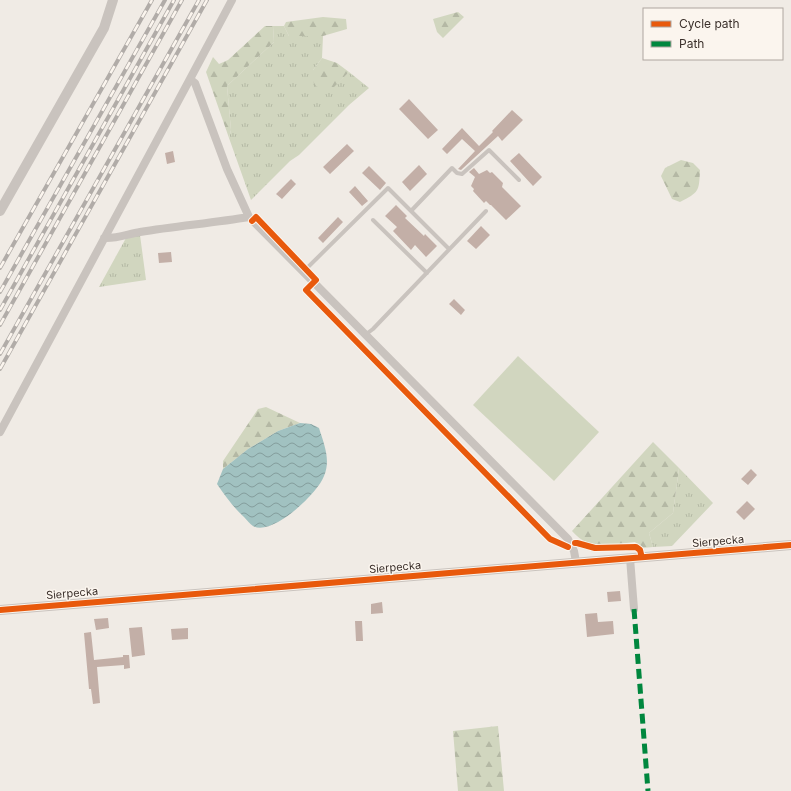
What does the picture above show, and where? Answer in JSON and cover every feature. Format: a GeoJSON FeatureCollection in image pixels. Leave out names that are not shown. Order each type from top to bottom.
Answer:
{"type":"FeatureCollection","features":[{"type":"Feature","properties":{"kind":"street"},"geometry":{"type":"LineString","coordinates":[[0,211],[104,28],[112,0]]}},
{"type":"Feature","properties":{"kind":"street"},"geometry":{"type":"LineString","coordinates":[[0,432],[232,0]]}},
{"type":"Feature","properties":{"kind":"street"},"geometry":{"type":"LineString","coordinates":[[190,79],[195,83],[227,169],[249,217],[568,539],[572,545],[576,562]]}},
{"type":"Feature","properties":{"kind":"street"},"geometry":{"type":"LineString","coordinates":[[104,238],[249,217]]}},
{"type":"Feature","properties":{"kind":"street","name":"Sierpecka"},"geometry":{"type":"LineString","coordinates":[[0,610],[791,545]]}},
{"type":"Feature","properties":{"kind":"street"},"geometry":{"type":"LineString","coordinates":[[630,558],[634,609]]}},
{"type":"Feature","properties":{"kind":"lane"},"geometry":{"type":"LineString","coordinates":[[411,212],[452,168],[457,173],[462,174],[489,150],[519,180]]}},
{"type":"Feature","properties":{"kind":"lane"},"geometry":{"type":"LineString","coordinates":[[303,272],[388,188],[449,249]]}},
{"type":"Feature","properties":{"kind":"lane"},"geometry":{"type":"LineString","coordinates":[[365,335],[374,328],[486,210]]}},
{"type":"Feature","properties":{"kind":"lane"},"geometry":{"type":"LineString","coordinates":[[373,220],[427,273]]}},
{"type":"Feature","properties":{"kind":"green space"},"geometry":{"type":"Polygon","coordinates":[[[458,12],[464,17],[443,38],[437,32],[433,19],[458,12]]]}},
{"type":"Feature","properties":{"kind":"green space"},"geometry":{"type":"Polygon","coordinates":[[[323,17],[346,19],[347,29],[323,36],[289,36],[284,26],[286,22],[323,17]]]}},
{"type":"Feature","properties":{"kind":"green space"},"geometry":{"type":"Polygon","coordinates":[[[265,26],[273,26],[274,42],[227,86],[231,130],[229,138],[206,72],[213,57],[219,64],[228,60],[265,26]]]}},
{"type":"Feature","properties":{"kind":"green space"},"geometry":{"type":"Polygon","coordinates":[[[273,26],[284,26],[289,36],[323,36],[322,58],[313,70],[331,89],[349,72],[369,88],[349,105],[299,155],[290,161],[251,200],[229,138],[231,130],[227,86],[274,42],[273,26]]]}},
{"type":"Feature","properties":{"kind":"green space"},"geometry":{"type":"Polygon","coordinates":[[[322,58],[337,63],[349,72],[331,90],[314,86],[313,70],[322,58]]]}},
{"type":"Feature","properties":{"kind":"green space"},"geometry":{"type":"Polygon","coordinates":[[[681,160],[693,163],[700,170],[697,190],[691,196],[680,202],[672,199],[661,176],[665,168],[681,160]]]}},
{"type":"Feature","properties":{"kind":"green space"},"geometry":{"type":"Polygon","coordinates":[[[140,235],[146,280],[99,287],[126,238],[140,235]]]}},
{"type":"Feature","properties":{"kind":"green space"},"geometry":{"type":"Polygon","coordinates":[[[518,356],[599,432],[554,481],[473,405],[518,356]]]}},
{"type":"Feature","properties":{"kind":"green space"},"geometry":{"type":"Polygon","coordinates":[[[266,407],[300,423],[278,431],[248,449],[223,469],[223,461],[258,409],[266,407]]]}},
{"type":"Feature","properties":{"kind":"green space"},"geometry":{"type":"Polygon","coordinates":[[[653,442],[679,468],[673,513],[649,533],[653,547],[642,548],[635,542],[601,545],[586,542],[579,538],[572,531],[653,442]]]}},
{"type":"Feature","properties":{"kind":"green space"},"geometry":{"type":"Polygon","coordinates":[[[679,468],[713,503],[672,546],[653,547],[649,533],[673,513],[679,468]]]}},
{"type":"Feature","properties":{"kind":"green space"},"geometry":{"type":"Polygon","coordinates":[[[498,726],[504,791],[458,791],[453,731],[498,726]]]}},
{"type":"Feature","properties":{"kind":"water"},"geometry":{"type":"Polygon","coordinates":[[[300,423],[311,424],[319,428],[327,458],[324,476],[313,493],[293,512],[271,525],[261,528],[253,526],[233,506],[217,484],[223,469],[248,449],[278,431],[300,423]]]}},
{"type":"Feature","properties":{"kind":"building"},"geometry":{"type":"Polygon","coordinates":[[[409,99],[438,130],[428,139],[399,109],[409,99]]]}},
{"type":"Feature","properties":{"kind":"building"},"geometry":{"type":"Polygon","coordinates":[[[512,110],[523,120],[502,141],[498,136],[461,170],[458,169],[475,151],[462,139],[447,154],[442,149],[462,128],[479,146],[512,110]]]}},
{"type":"Feature","properties":{"kind":"building"},"geometry":{"type":"Polygon","coordinates":[[[347,144],[354,151],[330,174],[323,167],[347,144]]]}},
{"type":"Feature","properties":{"kind":"building"},"geometry":{"type":"Polygon","coordinates":[[[173,151],[175,162],[167,164],[165,153],[173,151]]]}},
{"type":"Feature","properties":{"kind":"building"},"geometry":{"type":"Polygon","coordinates":[[[519,153],[542,177],[533,186],[510,161],[519,153]]]}},
{"type":"Feature","properties":{"kind":"building"},"geometry":{"type":"Polygon","coordinates":[[[419,165],[427,174],[410,191],[402,182],[419,165]]]}},
{"type":"Feature","properties":{"kind":"building"},"geometry":{"type":"Polygon","coordinates":[[[369,166],[386,183],[380,190],[362,173],[369,166]]]}},
{"type":"Feature","properties":{"kind":"building"},"geometry":{"type":"Polygon","coordinates":[[[474,168],[479,174],[487,170],[490,173],[492,172],[503,183],[502,187],[521,206],[506,220],[486,201],[484,203],[473,191],[474,189],[471,186],[475,177],[469,172],[474,168]]]}},
{"type":"Feature","properties":{"kind":"building"},"geometry":{"type":"Polygon","coordinates":[[[291,179],[296,184],[282,199],[276,194],[291,179]]]}},
{"type":"Feature","properties":{"kind":"building"},"geometry":{"type":"Polygon","coordinates":[[[355,186],[368,201],[362,206],[349,192],[355,186]]]}},
{"type":"Feature","properties":{"kind":"building"},"geometry":{"type":"Polygon","coordinates":[[[396,205],[407,216],[405,218],[437,246],[426,257],[415,245],[411,250],[393,231],[397,227],[385,216],[396,205]]]}},
{"type":"Feature","properties":{"kind":"building"},"geometry":{"type":"Polygon","coordinates":[[[338,217],[343,222],[323,243],[318,238],[338,217]]]}},
{"type":"Feature","properties":{"kind":"building"},"geometry":{"type":"Polygon","coordinates":[[[481,226],[490,235],[476,249],[467,241],[481,226]]]}},
{"type":"Feature","properties":{"kind":"building"},"geometry":{"type":"Polygon","coordinates":[[[171,252],[172,262],[159,263],[158,253],[171,252]]]}},
{"type":"Feature","properties":{"kind":"building"},"geometry":{"type":"Polygon","coordinates":[[[454,299],[465,310],[461,315],[449,304],[454,299]]]}},
{"type":"Feature","properties":{"kind":"building"},"geometry":{"type":"Polygon","coordinates":[[[751,469],[757,475],[748,485],[741,479],[751,469]]]}},
{"type":"Feature","properties":{"kind":"building"},"geometry":{"type":"Polygon","coordinates":[[[747,501],[755,509],[744,520],[736,512],[747,501]]]}},
{"type":"Feature","properties":{"kind":"building"},"geometry":{"type":"Polygon","coordinates":[[[620,591],[621,601],[608,602],[607,592],[620,591]]]}},
{"type":"Feature","properties":{"kind":"building"},"geometry":{"type":"Polygon","coordinates":[[[382,602],[383,613],[371,614],[371,604],[382,602]]]}},
{"type":"Feature","properties":{"kind":"building"},"geometry":{"type":"Polygon","coordinates":[[[597,613],[598,622],[613,621],[614,634],[587,637],[585,614],[597,613]]]}},
{"type":"Feature","properties":{"kind":"building"},"geometry":{"type":"Polygon","coordinates":[[[108,618],[109,628],[96,630],[94,619],[108,618]]]}},
{"type":"Feature","properties":{"kind":"building"},"geometry":{"type":"Polygon","coordinates":[[[355,621],[362,621],[363,641],[356,641],[355,621]]]}},
{"type":"Feature","properties":{"kind":"building"},"geometry":{"type":"Polygon","coordinates":[[[142,627],[145,655],[132,657],[129,628],[142,627]]]}},
{"type":"Feature","properties":{"kind":"building"},"geometry":{"type":"Polygon","coordinates":[[[188,628],[188,639],[172,640],[171,629],[188,628]]]}},
{"type":"Feature","properties":{"kind":"building"},"geometry":{"type":"Polygon","coordinates":[[[91,632],[94,660],[129,655],[130,668],[124,669],[124,665],[97,667],[100,703],[93,704],[91,689],[89,689],[84,633],[91,632]]]}},
{"type":"Feature","properties":{"kind":"railway"},"geometry":{"type":"LineString","coordinates":[[0,268],[152,0]]}},
{"type":"Feature","properties":{"kind":"railway"},"geometry":{"type":"LineString","coordinates":[[0,292],[165,0]]}},
{"type":"Feature","properties":{"kind":"railway"},"geometry":{"type":"LineString","coordinates":[[0,310],[174,0]]}},
{"type":"Feature","properties":{"kind":"railway"},"geometry":{"type":"LineString","coordinates":[[0,325],[182,0]]}},
{"type":"Feature","properties":{"kind":"railway"},"geometry":{"type":"LineString","coordinates":[[0,354],[199,0]]}},
{"type":"Feature","properties":{"kind":"railway"},"geometry":{"type":"LineString","coordinates":[[0,369],[207,0]]}},
{"type":"Feature","properties":{"kind":"marked path"},"geometry":{"type":"LineString","coordinates":[[634,609],[648,791]]}},
{"type":"Feature","properties":{"kind":"cycle path"},"geometry":{"type":"LineString","coordinates":[[252,221],[256,217],[316,280],[306,290],[550,539],[568,547]]}},
{"type":"Feature","properties":{"kind":"cycle path"},"geometry":{"type":"LineString","coordinates":[[575,543],[595,548],[636,547],[640,550],[641,554]]}},
{"type":"Feature","properties":{"kind":"cycle path"},"geometry":{"type":"LineString","coordinates":[[0,610],[791,545]]}}]}
